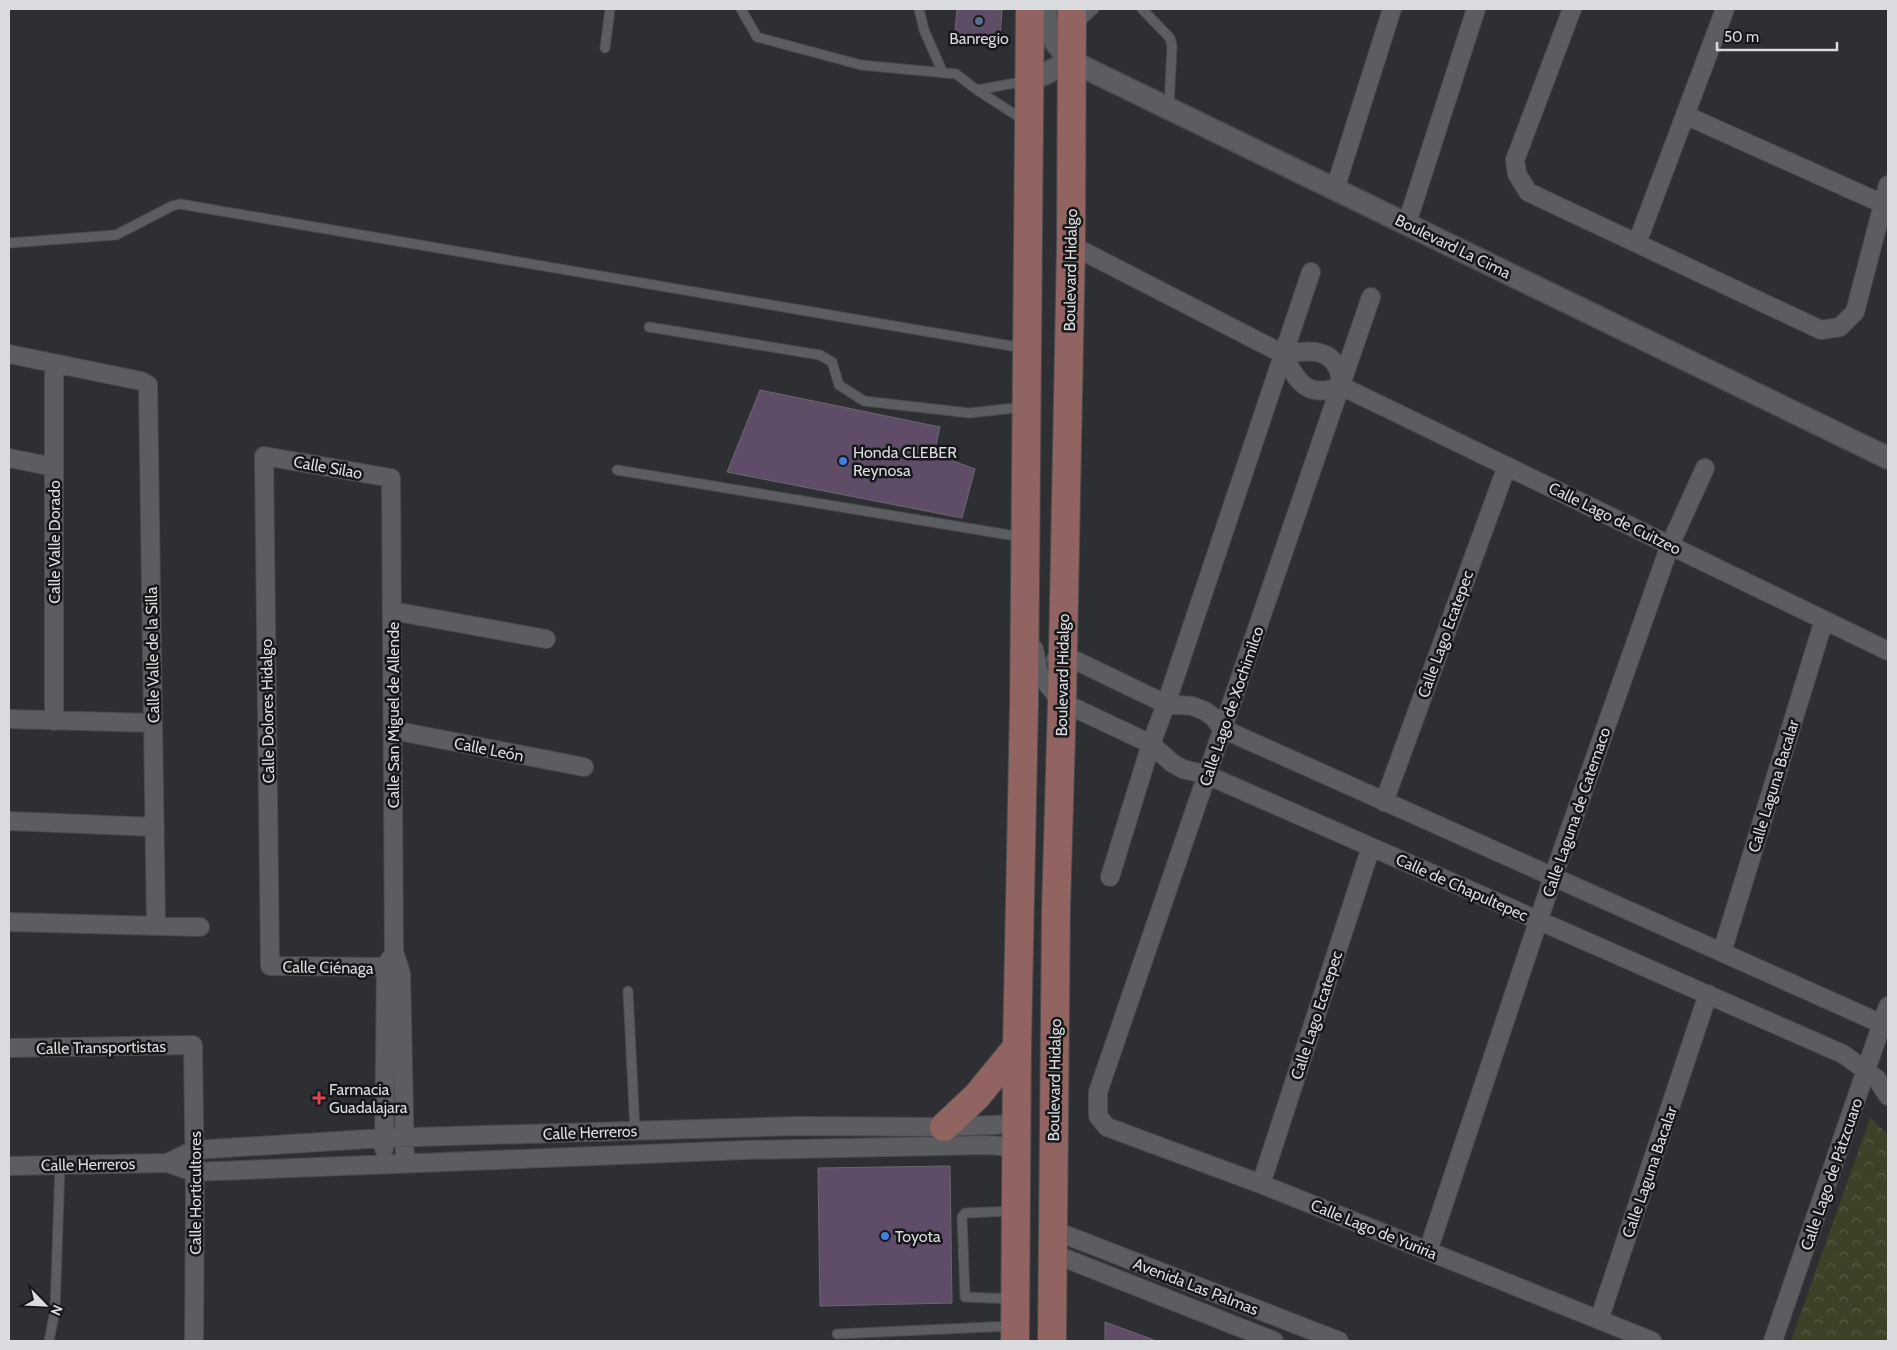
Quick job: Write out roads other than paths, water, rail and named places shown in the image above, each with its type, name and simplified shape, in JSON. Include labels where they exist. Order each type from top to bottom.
[{"type":"main road","points":[[1015,1334],[1017,1047],[1026,538],[1030,9]]},
{"type":"main road","name":"Boulevard Hidalgo","points":[[1052,1341],[1056,908],[1071,245],[1071,19]]},
{"type":"main road","points":[[1025,606],[1044,647],[1063,645]]},
{"type":"main road","points":[[1024,704],[1043,694],[1062,702]]},
{"type":"main road","points":[[944,1127],[977,1096],[1017,1047]]},
{"type":"street","name":"Boulevard La Cima","points":[[1046,9],[1046,23],[1053,41],[1071,61],[1888,458]]},
{"type":"street","points":[[1335,189],[1392,9]]},
{"type":"street","points":[[1407,224],[1476,9]]},
{"type":"street","points":[[1572,9],[1515,160],[1517,174],[1528,192],[1821,330],[1840,327],[1855,312],[1888,186]]},
{"type":"street","points":[[1637,243],[1725,9]]},
{"type":"street","points":[[1030,80],[1071,61]]},
{"type":"street","points":[[1685,115],[1883,204]]},
{"type":"street","points":[[1071,245],[1283,354],[1295,376],[1305,385],[1317,391],[1328,391],[1341,386],[1338,368],[1329,358],[1321,353],[1310,350],[1283,354]]},
{"type":"street","points":[[1110,876],[1151,744],[1311,272]]},
{"type":"street","name":"Calle Lago de Xochimilco","points":[[1098,1116],[1098,1092],[1371,298]]},
{"type":"street","points":[[9,354],[54,363]]},
{"type":"street","name":"Calle Valle de la Silla","points":[[54,363],[141,381],[148,385],[156,926]]},
{"type":"street","name":"Calle Valle Dorado","points":[[54,363],[54,721]]},
{"type":"street","name":"Calle Lago de Cuitzeo","points":[[1341,386],[1888,651]]},
{"type":"street","name":"Calle Silao","points":[[264,456],[391,478]]},
{"type":"street","name":"Calle Dolores Hidalgo","points":[[264,456],[270,966]]},
{"type":"street","points":[[9,458],[54,467]]},
{"type":"street","name":"Calle Lago Ecatepec","points":[[1384,802],[1506,466]]},
{"type":"street","name":"Calle Laguna de Catemaco","points":[[1428,1251],[1553,877],[1670,545],[1705,468]]},
{"type":"street","name":"Calle San Miguel de Allende","points":[[391,478],[394,964]]},
{"type":"street","name":"Calle de Chapultepec","points":[[1025,606],[1038,674],[1062,702],[1151,744],[1172,763],[1183,769],[1207,775],[1843,1054],[1878,1079],[1888,1096]]},
{"type":"street","points":[[392,611],[546,639]]},
{"type":"street","name":"Calle Laguna Bacalar","points":[[1722,952],[1824,620]]},
{"type":"street","points":[[1024,704],[1038,674],[1063,645],[1166,704],[1192,706],[1213,717],[1223,729],[1885,1024]]},
{"type":"street","points":[[9,719],[154,723]]},
{"type":"street","name":"Calle León","points":[[393,730],[584,767]]},
{"type":"street","points":[[9,821],[155,827]]},
{"type":"street","name":"Calle Lago Ecatepec","points":[[1262,1184],[1371,847]]},
{"type":"street","points":[[9,922],[200,927]]},
{"type":"street","points":[[384,1163],[385,1062],[394,964]]},
{"type":"street","points":[[394,964],[403,1062],[405,1162]]},
{"type":"street","name":"Calle Ciénaga","points":[[270,966],[394,964]]},
{"type":"street","name":"Calle Laguna Bacalar","points":[[1599,1320],[1708,994]]},
{"type":"street","name":"Calle Lago de Pátzcuaro","points":[[1773,1341],[1866,1070],[1885,1024],[1888,1006]]},
{"type":"street","name":"Calle Transportistas","points":[[9,1048],[194,1045]]},
{"type":"street","name":"Calle Horticultores","points":[[194,1045],[194,1341]]},
{"type":"street","points":[[385,1062],[403,1062]]},
{"type":"street","name":"Calle Lago de Yuriria","points":[[1098,1116],[1107,1127],[1262,1184],[1652,1341]]},
{"type":"street","name":"Calle Herreros","points":[[167,1163],[194,1150],[404,1137],[796,1126],[944,1127],[1016,1135]]},
{"type":"street","points":[[499,1160],[500,1135]]},
{"type":"street","name":"Calle Herreros","points":[[9,1166],[167,1163],[194,1172],[405,1162],[755,1150],[985,1145],[1016,1135]]},
{"type":"street","name":"Avenida Las Palmas","points":[[1052,1242],[1115,1254],[1339,1341]]},
{"type":"street","name":"Avenida Las Palmas","points":[[1052,1242],[1107,1275],[1274,1341]]},
{"type":"street","points":[[1107,1275],[1115,1254]]},
{"type":"lane","points":[[605,48],[610,9]]},
{"type":"lane","points":[[741,9],[757,37],[861,65],[956,74],[1029,124]]},
{"type":"lane","points":[[919,9],[924,30],[943,73]]},
{"type":"lane","points":[[1071,19],[1094,9]]},
{"type":"lane","points":[[1142,9],[1170,38],[1172,46],[1169,108]]},
{"type":"lane","points":[[977,90],[1030,80]]},
{"type":"lane","points":[[9,242],[116,236],[172,206],[180,204],[1027,349]]},
{"type":"lane","points":[[649,327],[820,355],[832,362],[839,385],[864,401],[969,413],[1027,406]]},
{"type":"lane","points":[[618,470],[1026,538]]},
{"type":"lane","points":[[628,990],[635,1131]]},
{"type":"lane","points":[[49,1341],[55,1311],[60,1165]]},
{"type":"lane","points":[[1016,1211],[965,1213],[962,1217],[965,1297],[1016,1299]]},
{"type":"lane","points":[[837,1334],[1015,1334]]},
{"type":"place","name":"Banregio","points":[[979,21]]},
{"type":"place","name":"Honda CLEBER Reynosa","points":[[843,461]]},
{"type":"place","name":"Farmacia Guadalajara","points":[[319,1098]]},
{"type":"place","name":"Toyota","points":[[885,1236]]}]
